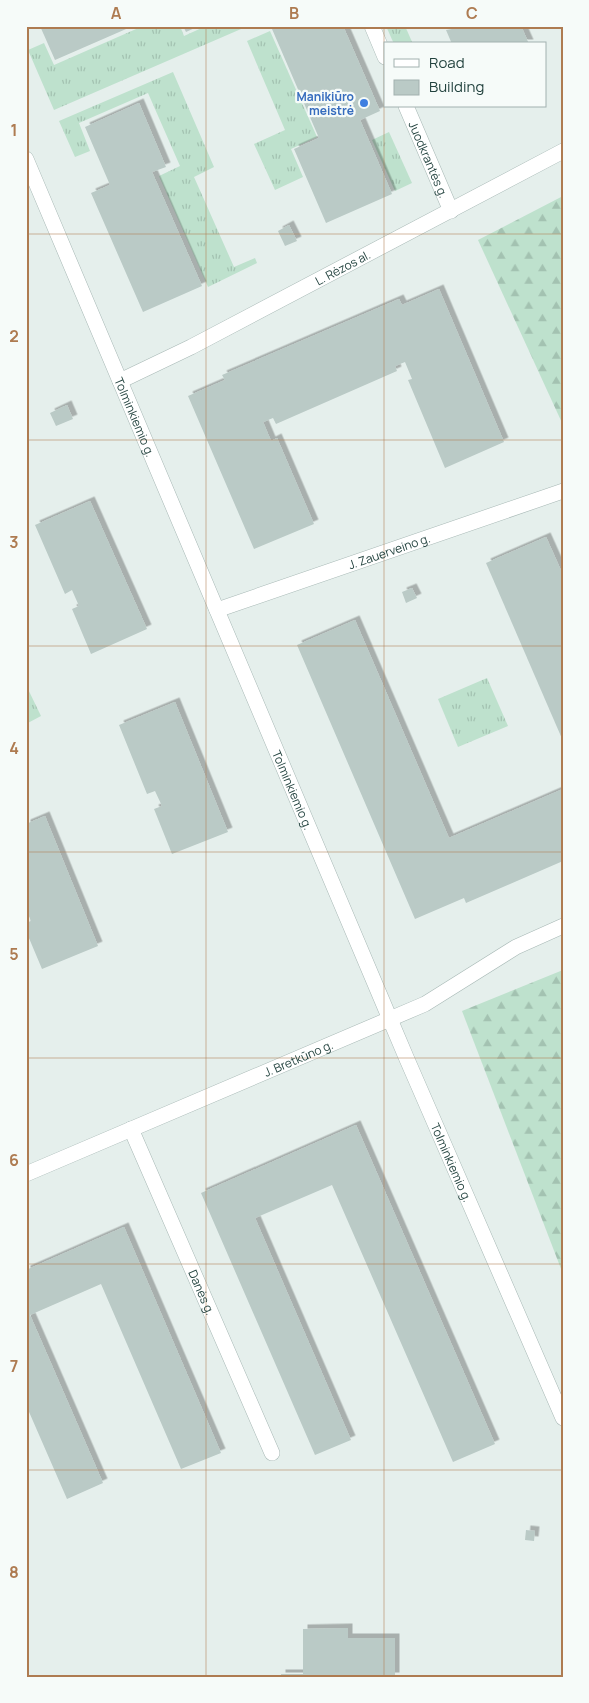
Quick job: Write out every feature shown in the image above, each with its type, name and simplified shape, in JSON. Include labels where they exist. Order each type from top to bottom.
[{"type":"street","points":[[372,26],[384,55]]},
{"type":"street","name":"Juodkrantės g.","points":[[407,108],[451,211]]},
{"type":"street","name":"L. Rėzos al.","points":[[120,381],[191,347],[563,151]]},
{"type":"street","name":"Tolminkiemio g.","points":[[26,159],[390,1019],[563,1418]]},
{"type":"street","name":"J. Zauerveino g.","points":[[217,610],[563,491]]},
{"type":"street","name":"J. Bretkūno g.","points":[[26,1174],[425,1004],[516,948],[563,926]]},
{"type":"street","name":"Danės g.","points":[[131,1130],[272,1453]]},
{"type":"green space","points":[[143,26],[180,26],[184,36],[206,26],[248,26],[54,110],[28,50],[44,43],[54,65]]},
{"type":"green space","points":[[386,26],[405,26],[412,42],[393,42]]},
{"type":"green space","points":[[270,31],[317,137],[291,149],[303,177],[275,190],[254,144],[285,130],[247,41]]},
{"type":"green space","points":[[173,72],[214,167],[194,177],[234,267],[255,258],[257,263],[208,287],[159,176],[180,166],[148,93],[79,123],[90,151],[75,157],[59,121]]},
{"type":"green space","points":[[389,132],[412,183],[395,191],[372,140]]},
{"type":"green space","points":[[563,196],[563,425],[478,240]]},
{"type":"green space","points":[[487,678],[508,726],[458,747],[438,699]]},
{"type":"green space","points":[[26,685],[41,716],[26,724]]},
{"type":"green space","points":[[563,970],[563,1274],[462,1011]]},
{"type":"building","points":[[40,26],[133,26],[55,60]]},
{"type":"building","points":[[183,26],[199,26],[186,32]]},
{"type":"building","points":[[278,26],[343,26],[380,111],[360,120],[392,194],[326,223],[294,149],[319,138],[272,29]]},
{"type":"building","points":[[451,26],[521,26],[528,42],[451,42],[446,30],[452,29]]},
{"type":"building","points":[[139,103],[166,167],[152,172],[202,286],[143,312],[91,193],[110,185],[85,127]]},
{"type":"building","points":[[289,225],[297,241],[285,246],[278,231]]},
{"type":"building","points":[[439,289],[504,442],[445,468],[408,380],[412,379],[405,362],[395,366],[397,371],[276,424],[273,418],[263,422],[271,441],[277,438],[314,524],[254,549],[188,396],[225,380],[222,375],[399,299],[402,305]]},
{"type":"building","points":[[67,405],[73,419],[56,426],[50,413]]},
{"type":"building","points":[[90,501],[147,629],[91,654],[72,609],[79,606],[72,590],[65,594],[35,525]]},
{"type":"building","points":[[546,537],[563,575],[563,741],[486,563]]},
{"type":"building","points":[[412,588],[417,598],[406,603],[402,592]]},
{"type":"building","points":[[355,620],[449,838],[563,789],[563,861],[466,903],[464,898],[415,919],[297,645]]},
{"type":"building","points":[[175,702],[228,832],[172,854],[154,809],[162,806],[155,791],[147,794],[119,725]]},
{"type":"building","points":[[45,816],[98,946],[42,969],[26,931],[26,923],[31,921],[26,909],[26,824]]},
{"type":"building","points":[[356,1125],[495,1444],[453,1462],[332,1185],[255,1218],[351,1440],[315,1455],[201,1193]]},
{"type":"building","points":[[124,1227],[221,1453],[181,1469],[101,1284],[30,1315],[103,1483],[67,1499],[26,1405],[26,1270]]},
{"type":"building","points":[[526,1530],[535,1531],[534,1541],[525,1540]]},
{"type":"building","points":[[348,1628],[348,1638],[395,1638],[395,1677],[281,1677],[281,1674],[303,1674],[303,1629]]},
{"type":"place","name":"Manikiūro meistrė","points":[[364,103]]}]
